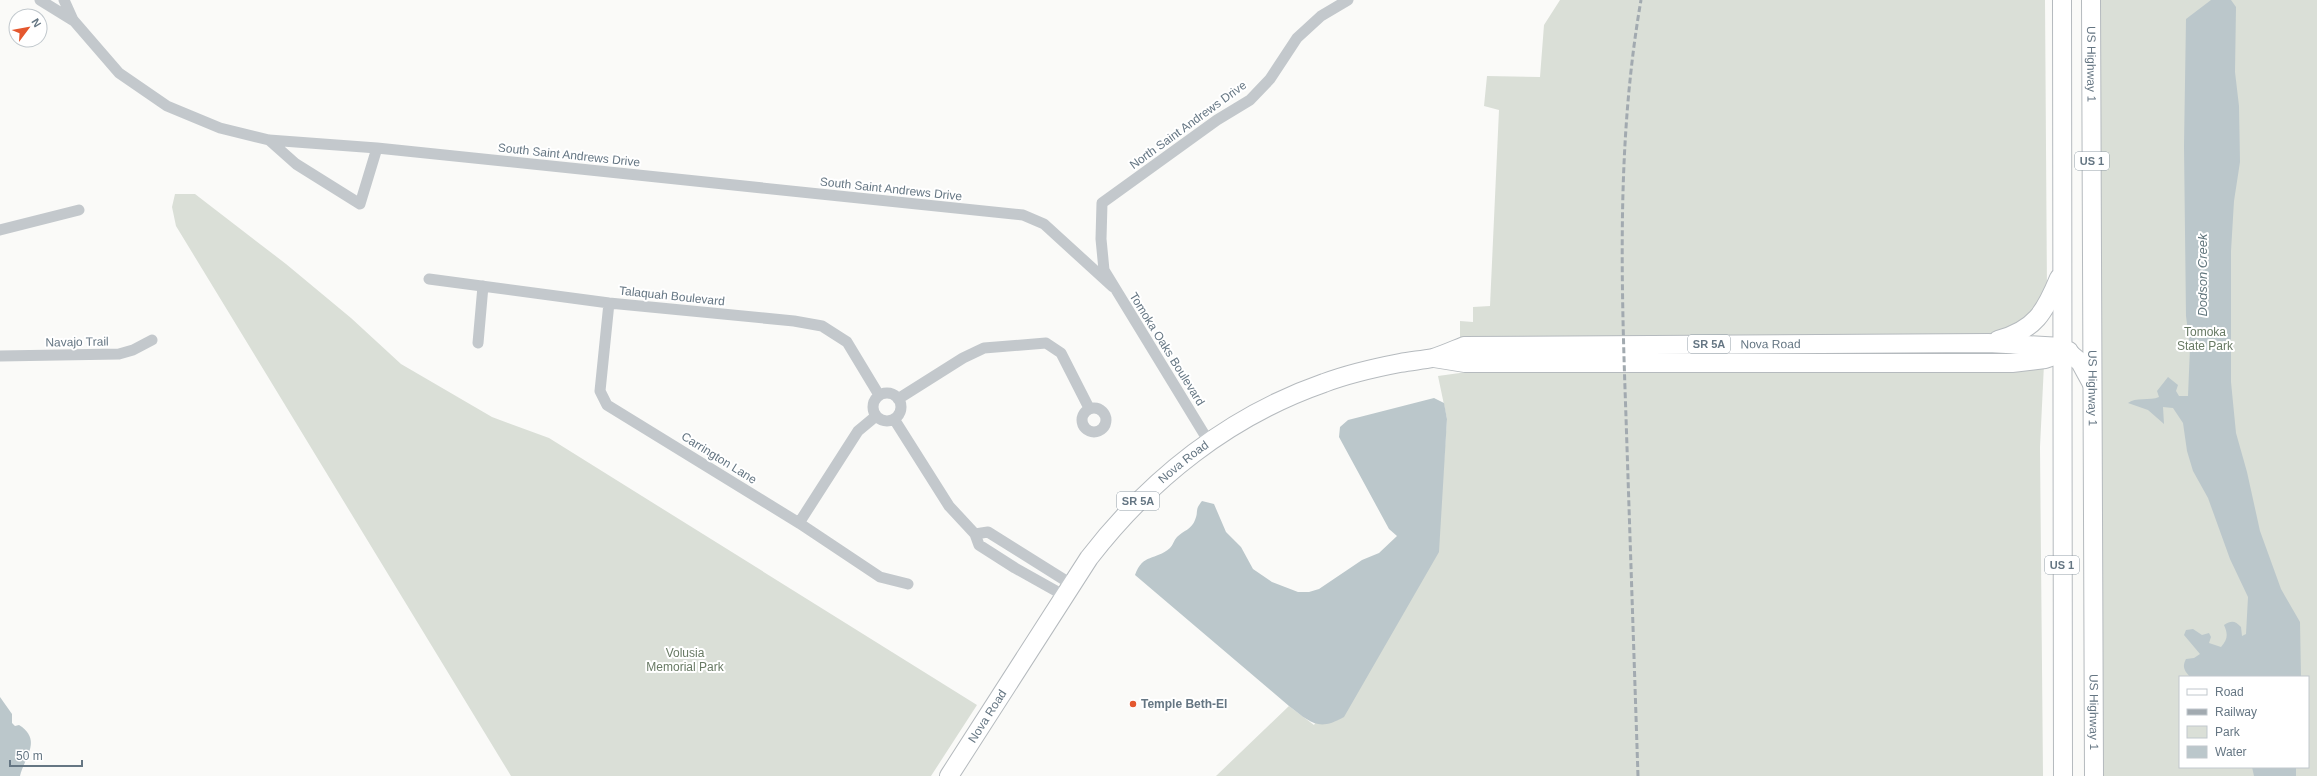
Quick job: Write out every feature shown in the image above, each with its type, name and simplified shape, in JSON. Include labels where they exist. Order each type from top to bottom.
[{"type":"main road","name":"US 1","points":[[2062,0],[2062,270],[2064,351],[2063,776]]},
{"type":"main road","name":"US Highway 1","points":[[2091,0],[2094,776]]},
{"type":"main road","points":[[1988,343],[2024,330],[2036,321],[2048,305],[2062,270]]},
{"type":"main road","points":[[2092,321],[2088,331],[2064,351],[2080,362],[2092,384]]},
{"type":"main road","name":"Nova Road","points":[[949,776],[1068,590],[1110,530],[1165,476],[1209,442],[1259,412],[1324,383],[1362,371],[1434,358],[1464,346],[1503,344],[1988,343],[2064,351]]},
{"type":"main road","name":"Nova Road","points":[[1434,358],[1465,363],[2012,363],[2064,351]]},
{"type":"street","name":"South Saint Andrews Drive","points":[[40,0],[74,21],[118,73],[167,106],[220,128],[269,140],[377,148],[1023,215],[1044,224],[1114,287]]},
{"type":"street","points":[[64,0],[74,21]]},
{"type":"street","name":"North Saint Andrews Drive","points":[[1104,270],[1101,239],[1102,203],[1216,120],[1250,100],[1270,79],[1297,38],[1321,16],[1348,0]]},
{"type":"street","points":[[269,140],[296,164],[360,204],[377,148]]},
{"type":"street","points":[[0,230],[79,210]]},
{"type":"street","name":"Tomoka Oaks Boulevard","points":[[1104,270],[1209,442]]},
{"type":"street","name":"Talaquah Boulevard","points":[[429,279],[609,303],[794,321],[822,326],[847,342],[879,395]]},
{"type":"street","points":[[478,343],[483,286]]},
{"type":"street","name":"Carrington Lane","points":[[609,303],[600,391],[607,405],[799,523],[880,577],[908,584]]},
{"type":"street","name":"Navajo Trail","points":[[0,356],[119,354],[133,350],[152,340]]},
{"type":"street","points":[[898,399],[963,358],[984,348],[1046,343],[1061,354],[1089,408]]},
{"type":"street","points":[[892,394],[898,399],[901,410],[894,419],[887,421],[876,416],[874,402],[879,395],[892,394]]},
{"type":"street","points":[[799,523],[858,431],[876,416]]},
{"type":"street","points":[[894,419],[949,506],[975,534],[979,545],[1015,568],[1068,590]]},
{"type":"street","points":[[975,534],[988,532],[1024,554],[1068,590]]},
{"type":"street","points":[[1015,568],[1024,554]]},
{"type":"green space","points":[[1560,0],[2045,0],[2047,293],[2032,317],[1988,338],[1460,340],[1460,321],[1473,322],[1473,307],[1490,306],[1499,110],[1484,106],[1487,76],[1540,77],[1544,25]]},
{"type":"green space","name":"Tomoka State Park","points":[[2091,0],[2317,0],[2317,776],[2094,776]]},
{"type":"green space","name":"Volusia Memorial Park","points":[[175,194],[195,194],[286,264],[351,318],[401,364],[492,417],[549,438],[977,705],[931,776],[511,776],[176,226],[172,207]]},
{"type":"green space","points":[[2044,364],[2040,447],[2043,776],[1216,776],[1289,706],[1314,725],[1442,487],[1447,419],[1438,376],[1503,367]]},
{"type":"water","name":"Dodson Creek","points":[[2211,0],[2231,0],[2236,7],[2235,72],[2239,106],[2240,162],[2234,201],[2231,251],[2231,382],[2236,433],[2247,472],[2260,531],[2281,589],[2300,622],[2301,676],[2189,676],[2186,672],[2184,664],[2186,659],[2194,658],[2200,654],[2184,635],[2186,630],[2193,629],[2202,635],[2209,633],[2211,637],[2209,643],[2221,647],[2226,639],[2227,634],[2224,625],[2227,623],[2237,623],[2241,627],[2242,636],[2246,634],[2248,597],[2230,559],[2208,498],[2193,471],[2187,451],[2183,423],[2173,408],[2163,407],[2164,424],[2148,410],[2128,403],[2135,400],[2159,397],[2157,391],[2168,377],[2178,385],[2176,391],[2179,396],[2188,396],[2190,347],[2186,316],[2184,146],[2186,19]]},
{"type":"water","points":[[1434,398],[1444,403],[1447,419],[1439,552],[1344,717],[1327,724],[1321,724],[1315,723],[1303,717],[1135,575],[1142,563],[1165,552],[1170,548],[1177,537],[1192,526],[1196,517],[1197,509],[1202,501],[1214,504],[1226,532],[1241,547],[1253,569],[1272,582],[1298,592],[1309,592],[1319,589],[1362,560],[1379,553],[1397,536],[1389,529],[1339,437],[1340,427],[1348,420]]},
{"type":"water","points":[[0,697],[12,714],[12,723],[15,726],[19,725],[30,737],[30,749],[20,776],[0,776]]},
{"type":"water","points":[[2252,768],[2296,768],[2296,776],[2254,776]]},
{"type":"railway","points":[[1638,776],[1624,365],[1622,260],[1624,156],[1633,52],[1641,0]]},
{"type":"place","name":"Temple Beth-El","points":[[1133,704]]}]
